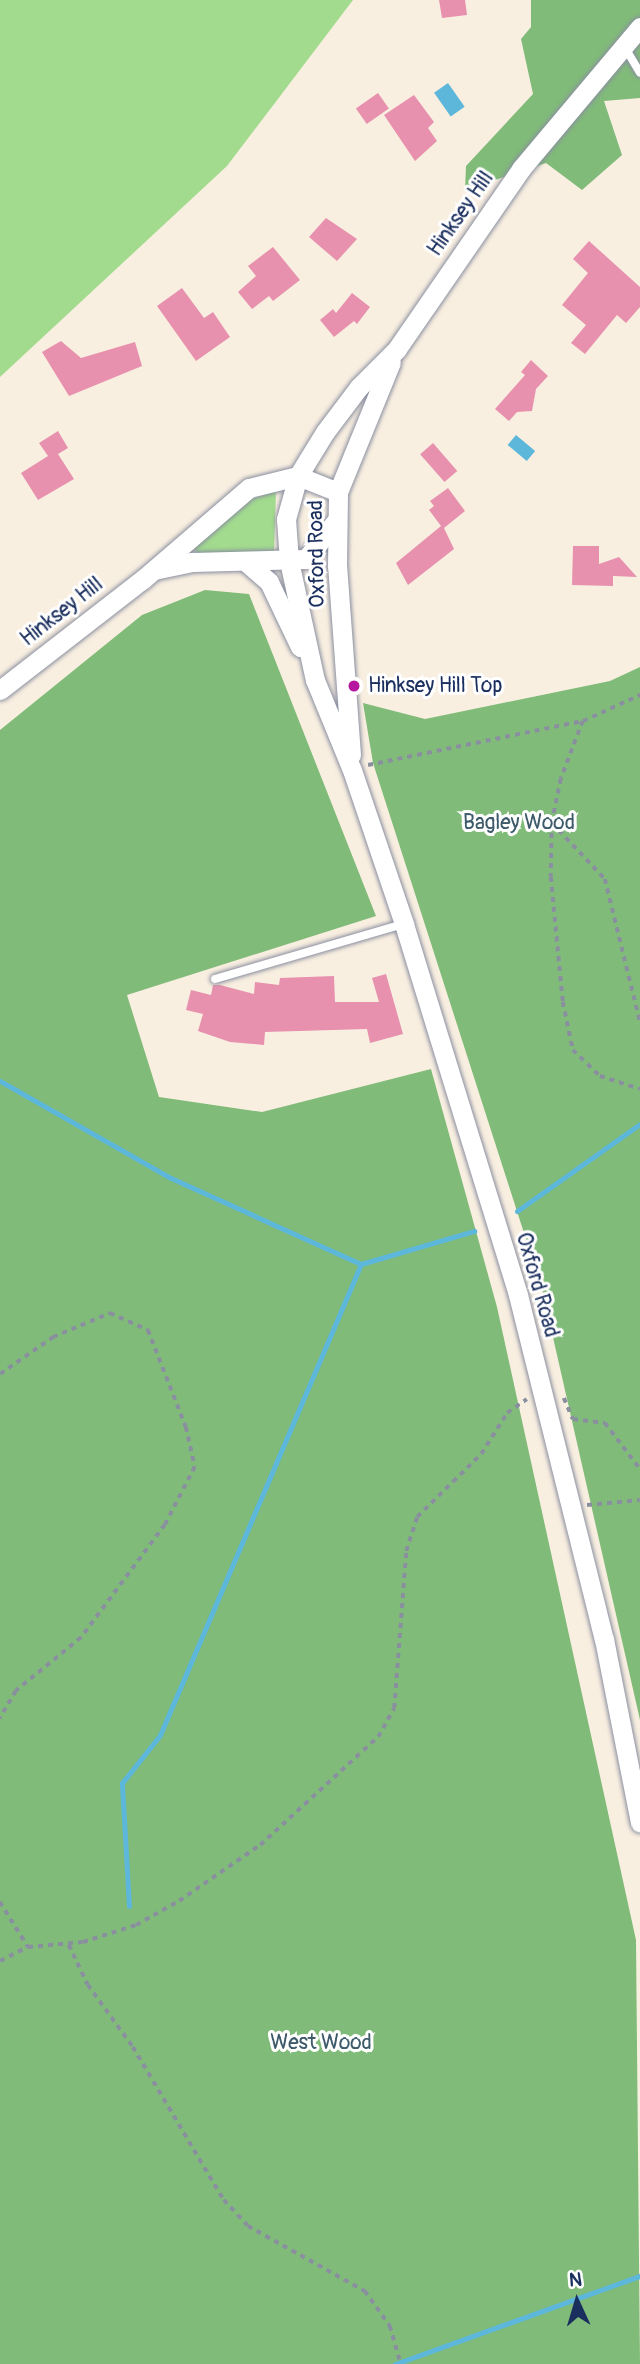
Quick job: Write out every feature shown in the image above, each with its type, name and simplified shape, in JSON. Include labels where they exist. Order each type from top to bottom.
[{"type":"street","name":"Hinksey Hill","points":[[325,432],[359,387],[397,349],[489,212],[640,27]]},
{"type":"street","name":"Oxford Road","points":[[352,769],[336,521],[338,492],[397,349]]},
{"type":"street","name":"Oxford Road","points":[[314,680],[289,561],[286,519],[298,476],[325,432]]},
{"type":"street","name":"Hinksey Hill","points":[[0,690],[153,570],[229,501],[264,483],[298,476]]},
{"type":"street","points":[[298,476],[338,492]]},
{"type":"street","points":[[289,561],[306,559],[336,521]]},
{"type":"street","name":"Oxford Road","points":[[245,561],[269,582],[314,680],[352,769],[404,924],[518,1295],[604,1639],[640,1822]]},
{"type":"street","name":"Hinksey Hill","points":[[153,570],[192,562],[289,561]]},
{"type":"lane","points":[[624,46],[640,73]]},
{"type":"lane","points":[[215,979],[404,924]]},
{"type":"path","points":[[352,769],[393,756],[583,721],[640,695]]},
{"type":"path","points":[[583,721],[561,779],[552,823],[554,930],[573,1050],[600,1076],[640,1089]]},
{"type":"path","points":[[552,823],[605,879],[640,1022]]},
{"type":"path","points":[[0,1374],[53,1337],[110,1313],[148,1330],[186,1427],[195,1467],[165,1525],[81,1638],[16,1691],[0,1719]]},
{"type":"path","points":[[0,1961],[27,1947],[68,1945],[136,1925],[179,1901],[260,1845],[378,1737],[394,1709],[406,1551],[417,1517],[481,1454],[519,1401],[561,1391],[573,1419],[605,1423],[640,1469]]},
{"type":"path","points":[[591,1504],[640,1500]]},
{"type":"path","points":[[0,1902],[27,1947]]},
{"type":"path","points":[[68,1945],[88,1985],[133,2047],[224,2200],[248,2226],[365,2291],[390,2326],[401,2364]]},
{"type":"green space","points":[[0,0],[353,0],[227,166],[0,377]]},
{"type":"green space","points":[[531,0],[640,0],[640,98],[604,101],[622,155],[582,190],[546,163],[465,190],[466,166],[533,94],[521,39],[531,27]]},
{"type":"green space","points":[[276,491],[274,552],[198,554],[193,547],[246,501]]},
{"type":"green space","name":"West Wood","points":[[205,590],[249,594],[376,916],[127,995],[159,1097],[262,1112],[431,1069],[497,1307],[636,1940],[640,2364],[0,2364],[0,730],[142,615]]},
{"type":"green space","name":"Bagley Wood","points":[[640,667],[640,1720],[542,1289],[373,763],[363,703],[425,719],[610,681]]},
{"type":"water","points":[[448,83],[465,107],[451,117],[434,93]]},
{"type":"water","points":[[516,435],[535,451],[527,461],[508,445]]},
{"type":"building","points":[[439,0],[465,0],[467,15],[442,18]]},
{"type":"building","points":[[378,93],[389,109],[367,124],[356,108]]},
{"type":"building","points":[[414,95],[434,122],[428,128],[437,141],[415,161],[384,115]]},
{"type":"building","points":[[326,218],[357,239],[337,261],[309,237]]},
{"type":"building","points":[[589,241],[640,287],[640,307],[626,323],[617,315],[585,354],[571,343],[586,325],[562,305],[588,273],[573,259]]},
{"type":"building","points":[[273,247],[300,280],[273,301],[269,296],[252,309],[238,292],[256,276],[248,266]]},
{"type":"building","points":[[182,288],[204,318],[213,312],[230,337],[196,361],[157,306]]},
{"type":"building","points":[[352,293],[370,307],[357,324],[354,321],[334,337],[320,320],[333,309],[336,313]]},
{"type":"building","points":[[61,341],[81,358],[135,342],[142,366],[69,396],[42,352]]},
{"type":"building","points":[[531,360],[548,376],[536,389],[532,411],[517,412],[509,421],[495,409],[525,375],[521,372]]},
{"type":"building","points":[[58,431],[68,448],[58,454],[74,479],[38,500],[21,473],[48,456],[39,443]]},
{"type":"building","points":[[433,443],[457,471],[444,482],[420,454]]},
{"type":"building","points":[[448,488],[465,511],[444,528],[454,549],[408,585],[396,563],[441,526],[429,510],[434,506],[430,501]]},
{"type":"building","points":[[573,546],[599,546],[599,564],[619,557],[637,577],[613,576],[613,586],[572,585]]},
{"type":"building","points":[[386,974],[403,1034],[370,1043],[367,1029],[265,1032],[264,1045],[230,1042],[198,1031],[203,1014],[186,1010],[191,990],[211,995],[213,985],[220,985],[254,994],[255,982],[279,985],[280,978],[334,976],[335,1002],[379,1002],[372,978]]},
{"type":"waterway","points":[[0,1081],[171,1178],[361,1264]]},
{"type":"waterway","points":[[517,1211],[640,1124]]},
{"type":"waterway","points":[[129,1906],[122,1783],[160,1735],[361,1264],[474,1231]]},
{"type":"waterway","points":[[395,2364],[640,2276]]},
{"type":"place","name":"Hinksey Hill Top","points":[[354,686]]}]
